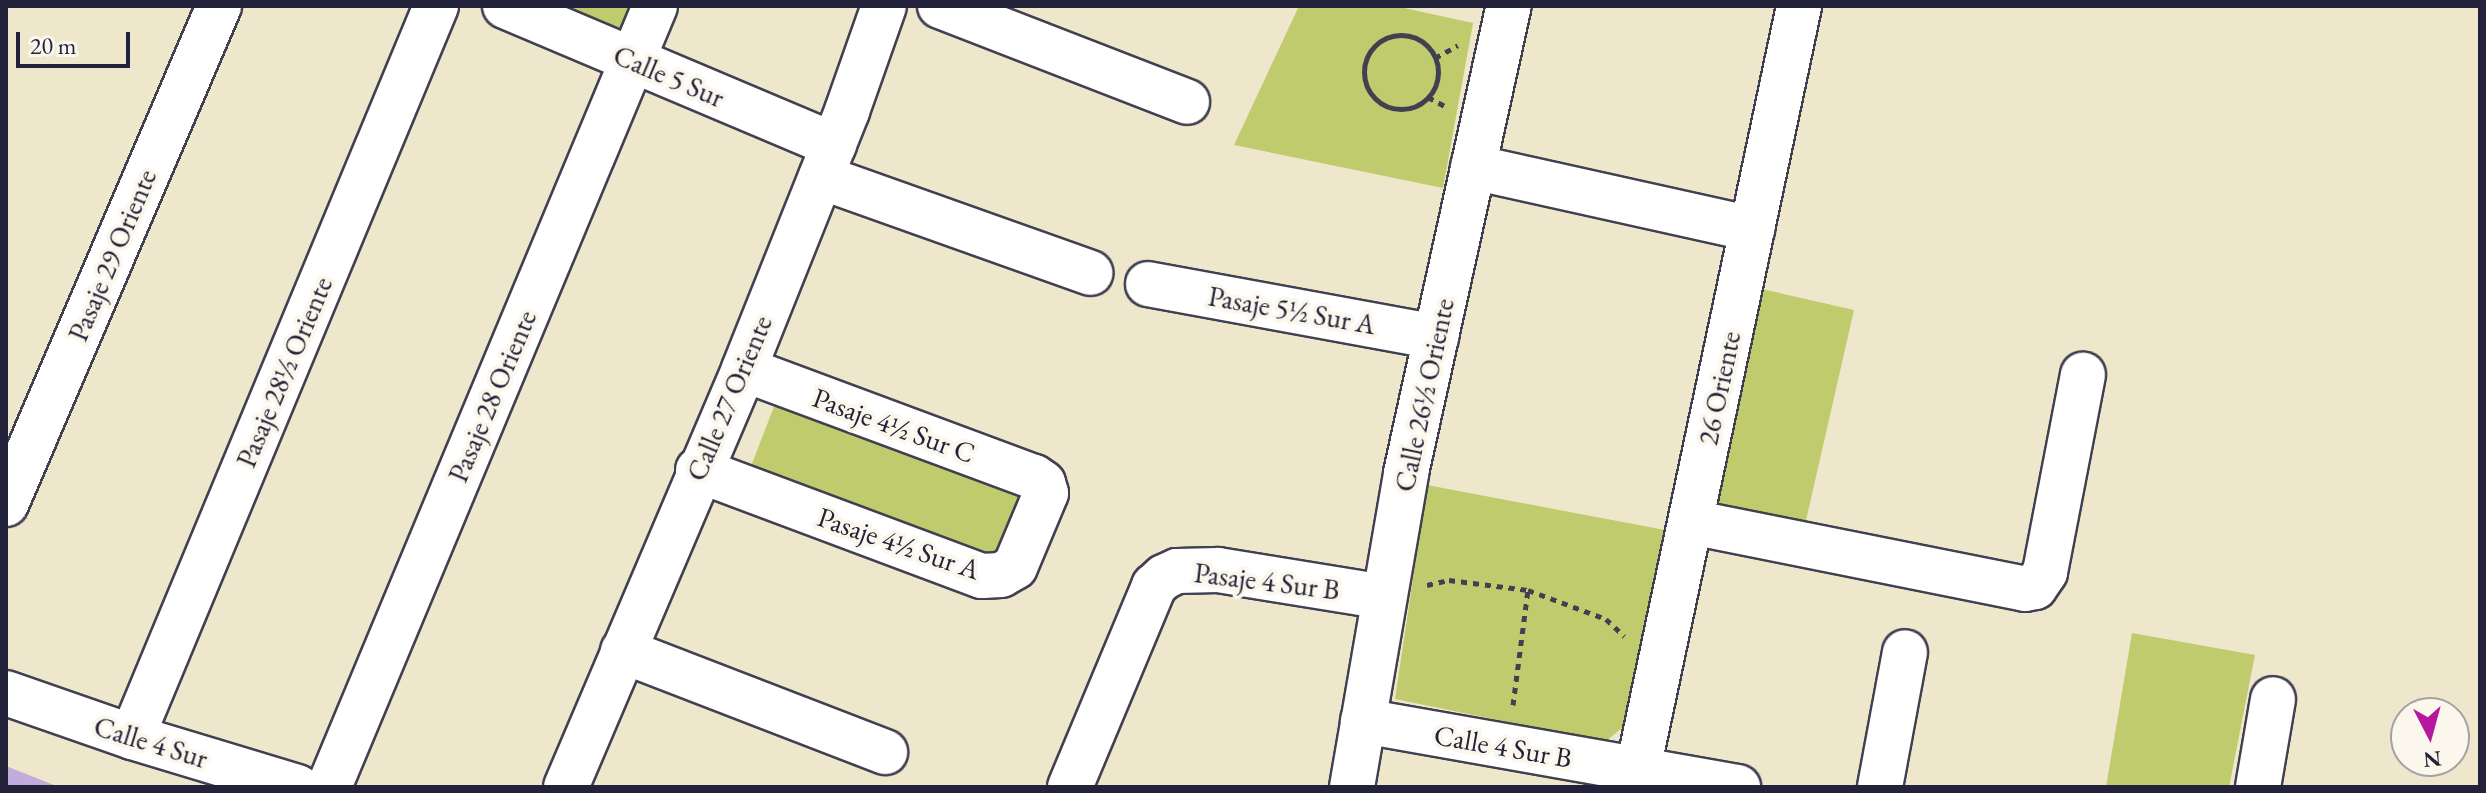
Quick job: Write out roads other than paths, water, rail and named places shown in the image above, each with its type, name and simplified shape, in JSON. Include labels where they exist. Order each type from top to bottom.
[{"type":"street","name":"Pasaje 29 Oriente","points":[[6,504],[219,6]]},
{"type":"street","name":"Pasaje 28½ Oriente","points":[[132,737],[436,6]]},
{"type":"street","name":"Calle 5 Sur","points":[[505,6],[632,60],[828,161],[1090,273]]},
{"type":"street","name":"Pasaje 28 Oriente","points":[[329,787],[655,6]]},
{"type":"street","name":"Calle 27 Oriente","points":[[566,787],[698,470],[744,369],[828,161],[884,6]]},
{"type":"street","points":[[940,6],[1187,102]]},
{"type":"street","name":"Calle 26½ Oriente","points":[[1352,787],[1384,597],[1436,337],[1509,6]]},
{"type":"street","name":"26 Oriente","points":[[1638,769],[1799,6]]},
{"type":"street","points":[[1473,167],[1752,229]]},
{"type":"street","name":"Pasaje 5½ Sur A","points":[[1148,284],[1436,337]]},
{"type":"street","name":"Pasaje 4½ Sur C","points":[[744,369],[1034,477],[1043,483]]},
{"type":"street","points":[[1691,522],[2025,589],[2035,587],[2045,572],[2083,375]]},
{"type":"street","name":"Pasaje 4½ Sur A","points":[[698,470],[982,576],[1001,575],[1015,567],[1046,493],[1043,483]]},
{"type":"street","name":"Pasaje 4 Sur B","points":[[1070,787],[1154,586],[1177,571],[1218,570],[1384,597]]},
{"type":"street","points":[[623,651],[885,752]]},
{"type":"street","points":[[1880,787],[1905,652]]},
{"type":"street","name":"Calle 4 Sur","points":[[6,693],[132,737],[207,774],[298,787]]},
{"type":"street","points":[[2258,787],[2273,699]]},
{"type":"street","name":"Calle 4 Sur B","points":[[1363,721],[1738,787]]}]
